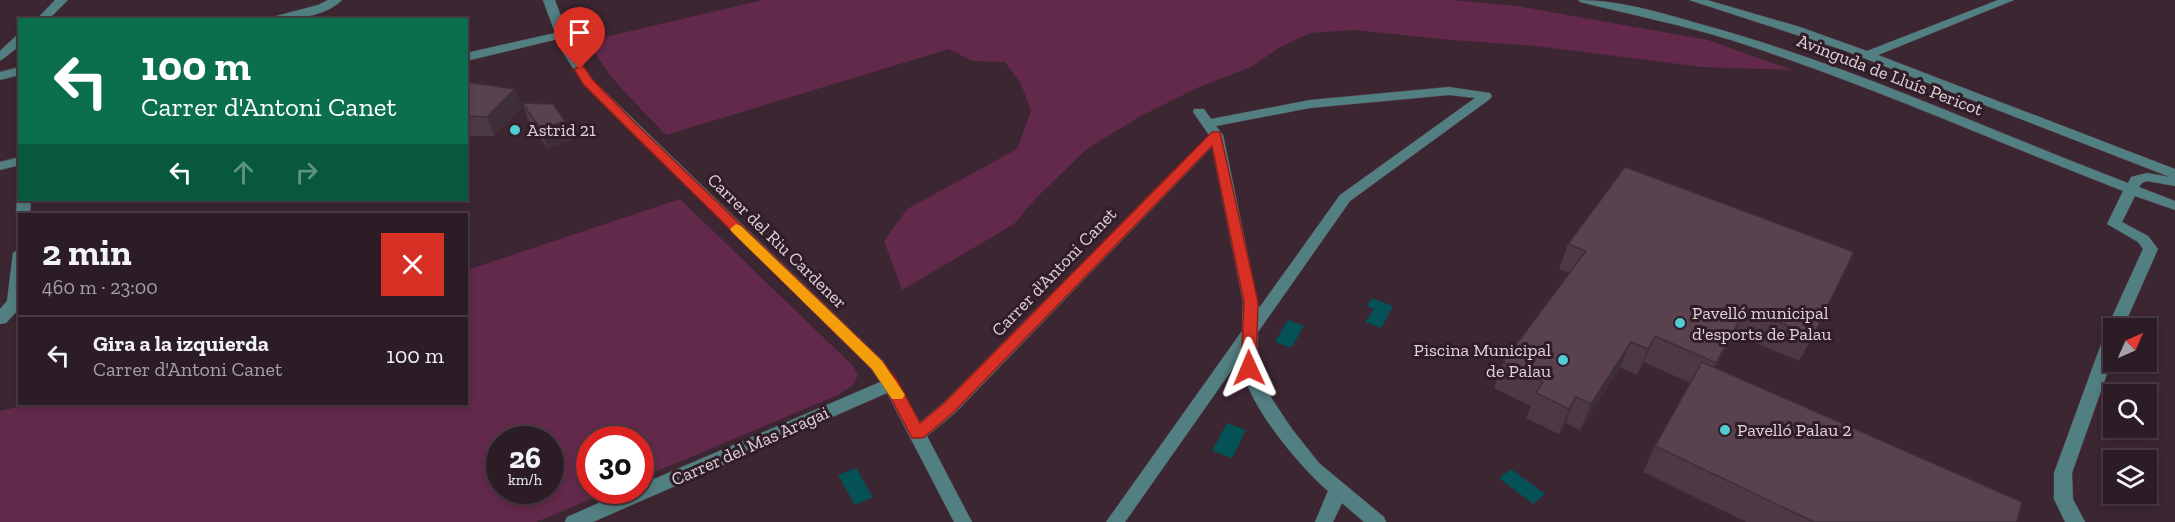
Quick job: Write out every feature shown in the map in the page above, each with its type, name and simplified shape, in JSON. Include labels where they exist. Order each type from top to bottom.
[{"type":"street","points":[[43,18],[62,0]]},
{"type":"street","points":[[275,18],[322,8],[336,0]]},
{"type":"street","name":"Carrer del Riu Cardener","points":[[549,0],[572,58],[587,81],[877,365],[891,384],[963,522]]},
{"type":"street","name":"Avinguda de Lluís Pericot","points":[[1584,0],[1678,20],[1816,63],[2175,206]]},
{"type":"street","name":"Avinguda de Lluís Pericot","points":[[1695,0],[1796,29],[1869,54],[2175,174]]},
{"type":"street","points":[[1869,54],[2008,0]]},
{"type":"street","points":[[468,57],[562,34]]},
{"type":"street","points":[[2,54],[18,41]]},
{"type":"street","points":[[0,75],[18,71]]},
{"type":"street","points":[[1115,522],[1248,335],[1346,198],[1486,96],[1449,91],[1321,103],[1208,123],[1251,302],[1248,335],[1249,368],[1265,402],[1286,435],[1313,468],[1377,522]]},
{"type":"street","name":"Carrer d'Antoni Canet","points":[[917,434],[950,407],[1208,123]]},
{"type":"street","points":[[0,166],[18,162]]},
{"type":"street","points":[[2119,318],[2151,249],[2143,239],[2114,224],[2136,180],[2147,177],[2175,182]]},
{"type":"street","points":[[0,319],[15,303],[18,273]]},
{"type":"street","points":[[2076,522],[2063,501],[2061,487],[2063,473],[2103,359]]},
{"type":"street","name":"Carrer del Mas Aragai","points":[[574,522],[891,384]]},
{"type":"street","points":[[1324,522],[1338,490]]},
{"type":"shaded area","points":[[763,0],[1452,0],[1517,6],[1708,40],[1793,70],[1702,67],[1536,46],[1354,30],[1310,33],[1280,47],[1251,67],[1199,87],[1141,116],[1088,148],[1036,198],[1014,224],[902,290],[884,241],[907,209],[1017,149],[1031,111],[1021,84],[1005,62],[972,61],[949,49],[666,135],[613,79],[588,41]]},
{"type":"shaded area","points":[[680,199],[852,365],[858,375],[853,385],[838,395],[654,473],[654,426],[576,426],[576,504],[580,504],[536,522],[0,522],[0,411],[26,405],[468,405],[468,270]]},
{"type":"water","points":[[1372,298],[1393,306],[1381,328],[1365,322],[1374,309],[1367,306]]},
{"type":"water","points":[[1288,320],[1304,326],[1291,348],[1275,342]]},
{"type":"water","points":[[1227,423],[1246,430],[1232,458],[1212,451]]},
{"type":"water","points":[[856,468],[873,497],[855,505],[838,475]]},
{"type":"water","points":[[1511,469],[1545,494],[1533,504],[1499,478]]},
{"type":"building","points":[[468,82],[515,89],[487,117],[468,116]]},
{"type":"building","points":[[522,103],[553,104],[565,121],[541,129]]},
{"type":"building","name":"Pavelló municipal d'esports de Palau","points":[[1625,167],[1854,252],[1813,336],[1746,309],[1716,363],[1655,336],[1648,349],[1631,342],[1591,404],[1576,397],[1569,409],[1536,393],[1543,382],[1503,362],[1586,251],[1568,244]]},
{"type":"building","name":"Pavelló Palau 2","points":[[1702,362],[2022,502],[2017,522],[1814,522],[1655,446]]},
{"type":"slow traffic","points":[[736,229],[877,365],[897,395]]},
{"type":"place","name":"Astrid 21","points":[[515,130]]},
{"type":"place","name":"Pavelló municipal d'esports de Palau","points":[[1680,323]]},
{"type":"place","name":"Piscina Municipal de Palau","points":[[1563,360]]},
{"type":"place","name":"Pavelló Palau 2","points":[[1725,430]]},
{"type":"route","points":[[580,69],[587,81],[629,124],[877,365],[891,384],[917,434],[950,407],[1216,135],[1251,302],[1248,335],[1249,368]]}]
